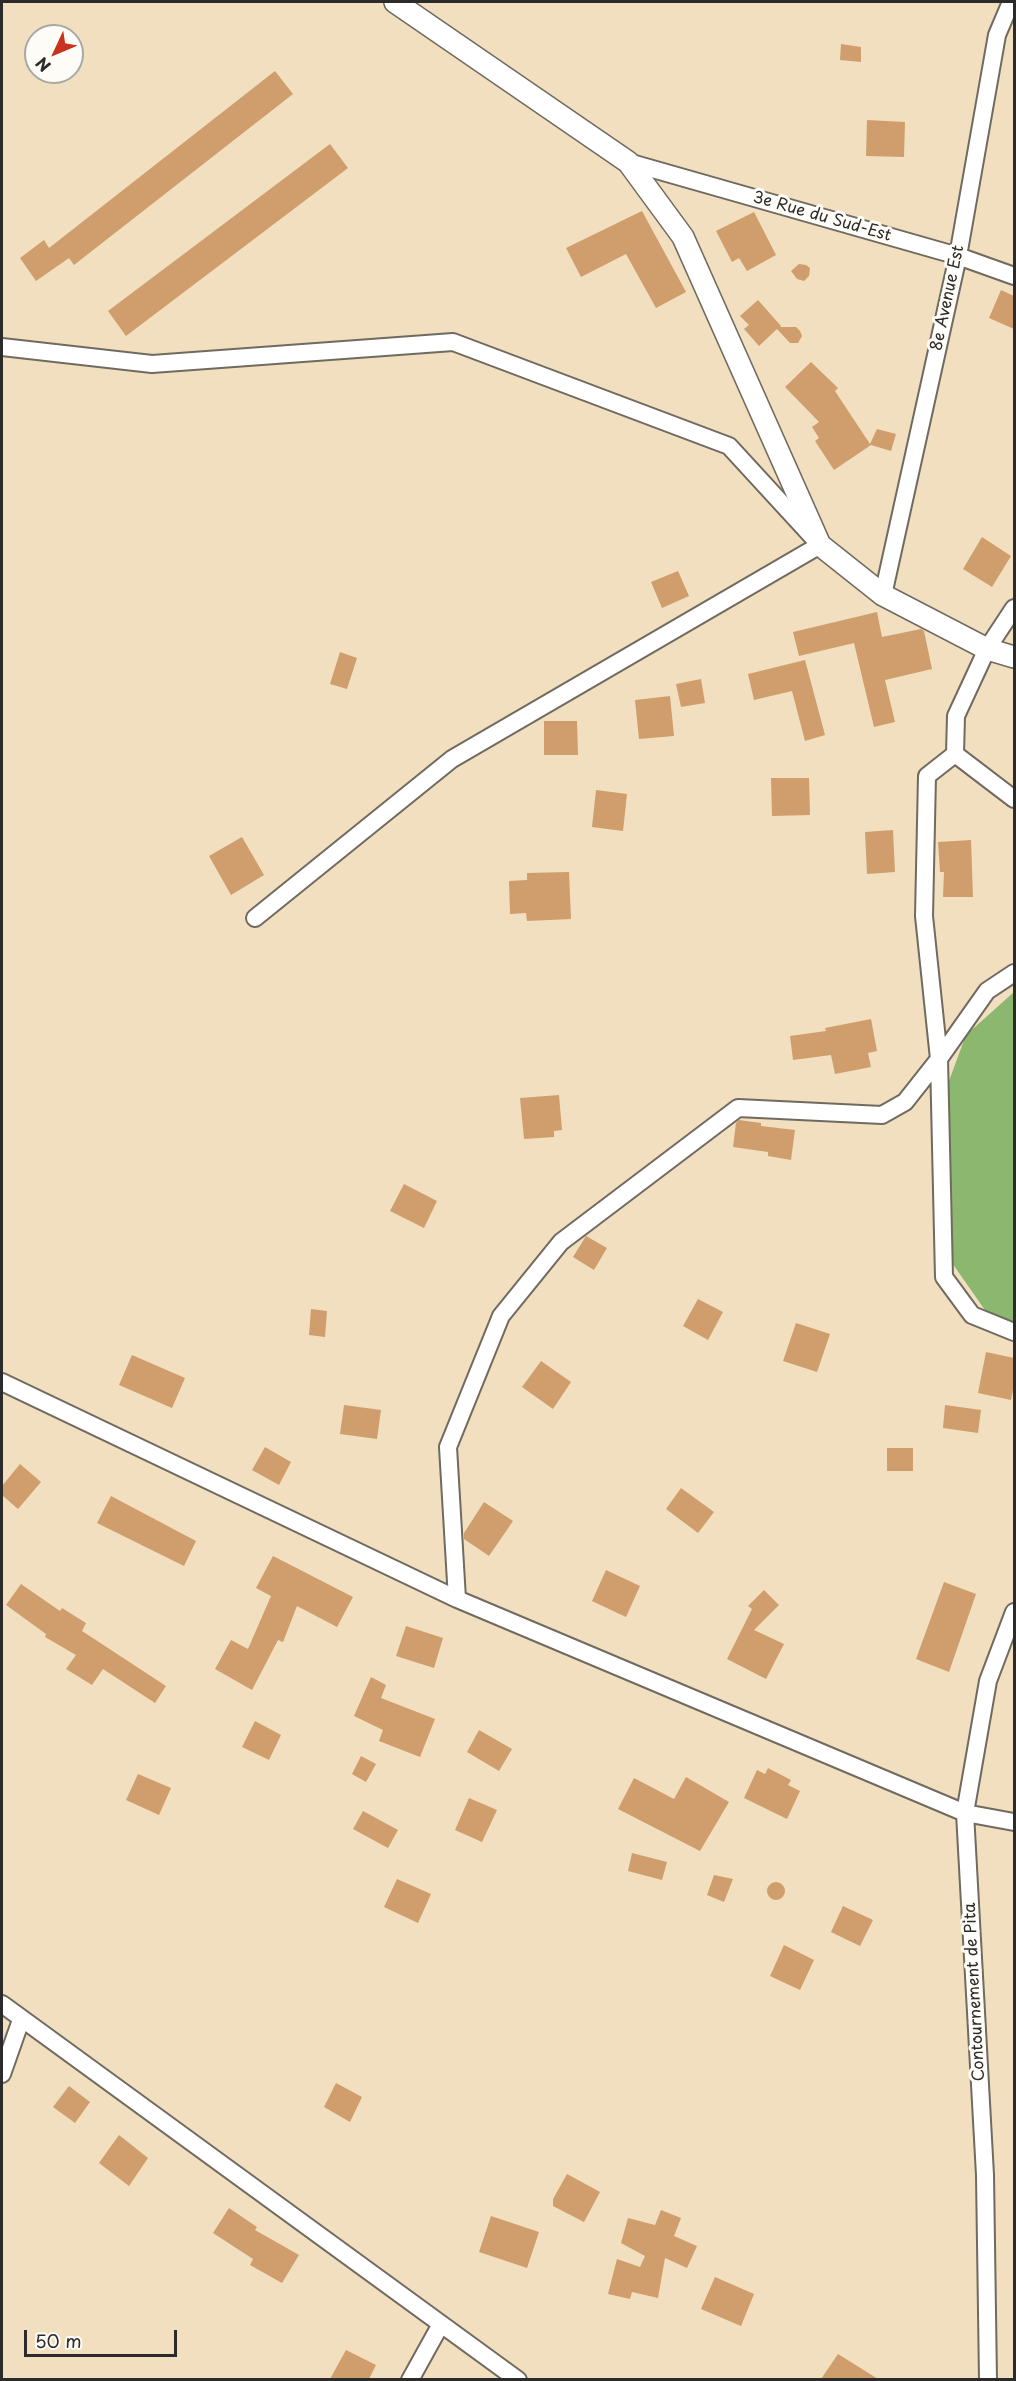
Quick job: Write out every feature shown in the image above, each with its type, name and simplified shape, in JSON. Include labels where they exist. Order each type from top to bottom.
[{"type":"street","points":[[395,2],[628,162],[683,237],[820,544]]},
{"type":"street","name":"8e Avenue Est","points":[[883,595],[958,256],[997,35],[1011,2]]},
{"type":"street","name":"3e Rue du Sud-Est","points":[[628,162],[958,256],[1014,276]]},
{"type":"street","points":[[2,347],[152,364],[453,342],[729,446],[820,544],[883,595],[987,649],[1014,657]]},
{"type":"street","points":[[255,918],[452,759],[820,544]]},
{"type":"street","points":[[955,754],[956,716],[987,649],[1014,608]]},
{"type":"street","points":[[955,754],[1014,799]]},
{"type":"street","points":[[955,754],[927,776],[924,916],[939,1059],[944,1277],[972,1315],[1014,1332]]},
{"type":"street","points":[[457,1599],[448,1447],[501,1316],[561,1242],[738,1108],[882,1115],[905,1102],[987,991],[1014,973]]},
{"type":"street","points":[[2,1382],[457,1599],[965,1813],[1014,1822]]},
{"type":"street","name":"Contournement de Pita","points":[[988,2379],[985,2175],[965,1813],[988,1680],[1014,1612]]},
{"type":"street","points":[[2,2004],[518,2379]]},
{"type":"street","points":[[2,2074],[21,2020]]},
{"type":"street","points":[[410,2379],[441,2324]]},
{"type":"green space","points":[[1014,992],[1014,1323],[987,1313],[950,1260],[946,1089],[966,1035]]},
{"type":"building","points":[[841,44],[861,47],[861,62],[840,60]]},
{"type":"building","points":[[275,71],[293,94],[74,265],[69,258],[36,281],[20,258],[44,240],[49,248]]},
{"type":"building","points":[[867,120],[905,122],[904,157],[866,156]]},
{"type":"building","points":[[330,144],[348,168],[126,336],[108,311]]},
{"type":"building","points":[[642,211],[686,292],[656,308],[626,254],[581,277],[566,248]]},
{"type":"building","points":[[754,212],[776,255],[747,271],[739,258],[732,262],[716,231]]},
{"type":"building","points":[[799,264],[810,268],[809,276],[804,281],[797,279],[791,271]]},
{"type":"building","points":[[1001,290],[1014,296],[1014,329],[989,318]]},
{"type":"building","points":[[758,300],[780,327],[796,327],[800,331],[802,336],[798,343],[790,343],[777,329],[759,346],[744,329],[749,325],[740,316]]},
{"type":"building","points":[[811,362],[838,388],[835,391],[870,444],[877,429],[896,434],[891,451],[871,445],[834,470],[815,441],[819,438],[812,427],[819,422],[785,387]]},
{"type":"building","points":[[982,537],[1011,556],[992,587],[963,569]]},
{"type":"building","points":[[678,571],[689,596],[662,608],[651,582]]},
{"type":"building","points":[[877,612],[882,637],[921,629],[924,631],[932,669],[885,680],[895,722],[874,727],[854,643],[799,656],[793,632]]},
{"type":"building","points":[[340,652],[357,658],[347,689],[330,684]]},
{"type":"building","points":[[805,660],[825,735],[805,741],[792,691],[754,700],[748,674]]},
{"type":"building","points":[[701,679],[705,703],[681,707],[676,684]]},
{"type":"building","points":[[670,696],[674,736],[639,739],[635,700]]},
{"type":"building","points":[[544,721],[577,721],[578,755],[544,755]]},
{"type":"building","points":[[771,778],[809,778],[810,815],[772,816]]},
{"type":"building","points":[[596,790],[627,794],[623,831],[592,827]]},
{"type":"building","points":[[893,830],[895,872],[867,874],[865,832]]},
{"type":"building","points":[[242,837],[264,875],[231,895],[209,856]]},
{"type":"building","points":[[971,840],[973,897],[943,897],[944,872],[940,872],[938,842]]},
{"type":"building","points":[[569,872],[571,919],[527,921],[526,913],[510,914],[509,881],[527,880],[527,873]]},
{"type":"building","points":[[871,1019],[877,1051],[868,1053],[871,1067],[835,1074],[831,1055],[793,1060],[790,1036],[826,1031],[825,1028]]},
{"type":"building","points":[[559,1095],[562,1130],[554,1131],[554,1137],[524,1139],[520,1098]]},
{"type":"building","points":[[739,1120],[761,1123],[761,1126],[795,1130],[791,1160],[768,1156],[768,1152],[733,1147],[736,1123]]},
{"type":"building","points":[[404,1184],[437,1201],[424,1228],[390,1211]]},
{"type":"building","points":[[586,1236],[607,1248],[594,1270],[573,1257]]},
{"type":"building","points":[[698,1299],[723,1312],[708,1340],[683,1326]]},
{"type":"building","points":[[311,1309],[327,1311],[325,1337],[309,1335]]},
{"type":"building","points":[[796,1323],[830,1334],[817,1372],[783,1361]]},
{"type":"building","points":[[986,1352],[1014,1358],[1014,1385],[1011,1400],[978,1393]]},
{"type":"building","points":[[132,1355],[185,1378],[172,1408],[119,1385]]},
{"type":"building","points":[[541,1361],[571,1382],[553,1409],[522,1387]]},
{"type":"building","points":[[344,1405],[381,1410],[377,1439],[340,1434]]},
{"type":"building","points":[[945,1405],[981,1410],[978,1433],[943,1428]]},
{"type":"building","points":[[265,1447],[291,1462],[279,1485],[252,1470]]},
{"type":"building","points":[[887,1448],[913,1448],[913,1471],[887,1471]]},
{"type":"building","points":[[20,1464],[41,1482],[18,1509],[2,1495],[2,1486]]},
{"type":"building","points":[[681,1488],[714,1512],[698,1533],[666,1509]]},
{"type":"building","points":[[111,1496],[196,1541],[184,1566],[97,1523]]},
{"type":"building","points":[[484,1502],[513,1521],[489,1556],[464,1539],[464,1533]]},
{"type":"building","points":[[273,1556],[353,1597],[337,1627],[297,1606],[283,1642],[278,1640],[252,1690],[215,1669],[231,1640],[248,1649],[271,1596],[256,1588]]},
{"type":"building","points":[[606,1570],[640,1586],[626,1617],[592,1601]]},
{"type":"building","points":[[944,1582],[976,1594],[949,1672],[916,1659]]},
{"type":"building","points":[[21,1584],[60,1611],[62,1608],[86,1623],[82,1631],[166,1686],[155,1703],[103,1669],[92,1685],[66,1669],[76,1655],[45,1637],[46,1634],[6,1605]]},
{"type":"building","points":[[764,1590],[779,1605],[754,1630],[784,1644],[766,1679],[727,1659],[752,1609],[748,1606]]},
{"type":"building","points":[[406,1626],[443,1638],[434,1668],[396,1656]]},
{"type":"building","points":[[371,1677],[386,1685],[381,1698],[435,1719],[420,1757],[379,1741],[383,1730],[354,1716]]},
{"type":"building","points":[[255,1721],[281,1735],[269,1760],[242,1747]]},
{"type":"building","points":[[479,1730],[512,1749],[499,1771],[467,1752]]},
{"type":"building","points":[[361,1756],[376,1764],[366,1782],[352,1774]]},
{"type":"building","points":[[768,1768],[791,1780],[788,1785],[800,1791],[787,1819],[744,1798],[757,1770],[765,1774]]},
{"type":"building","points":[[138,1774],[171,1788],[159,1815],[126,1800]]},
{"type":"building","points":[[686,1777],[729,1802],[700,1851],[618,1809],[634,1778],[674,1799]]},
{"type":"building","points":[[469,1798],[497,1810],[482,1842],[455,1830]]},
{"type":"building","points":[[363,1811],[398,1830],[388,1848],[353,1829]]},
{"type":"building","points":[[632,1853],[667,1862],[662,1880],[628,1871]]},
{"type":"building","points":[[714,1875],[733,1879],[724,1902],[707,1895]]},
{"type":"building","points":[[397,1879],[431,1894],[418,1923],[384,1907]]},
{"type":"building","points":[[776,1882],[782,1885],[785,1891],[782,1897],[776,1900],[770,1897],[767,1891],[770,1885]]},
{"type":"building","points":[[843,1906],[873,1920],[860,1946],[831,1932]]},
{"type":"building","points":[[784,1945],[814,1960],[800,1990],[770,1976]]},
{"type":"building","points":[[336,2083],[362,2097],[350,2122],[324,2107]]},
{"type":"building","points":[[69,2086],[90,2102],[75,2123],[53,2107]]},
{"type":"building","points":[[119,2135],[148,2158],[129,2186],[99,2163]]},
{"type":"building","points":[[567,2174],[600,2192],[584,2222],[553,2206],[553,2199]]},
{"type":"building","points":[[229,2208],[257,2227],[255,2230],[299,2255],[282,2283],[250,2265],[253,2259],[213,2233]]},
{"type":"building","points":[[661,2210],[681,2218],[674,2236],[697,2246],[687,2268],[665,2258],[658,2298],[632,2292],[630,2299],[608,2294],[617,2259],[640,2267],[645,2256],[621,2243],[628,2218],[655,2225]]},
{"type":"building","points":[[491,2216],[539,2232],[527,2268],[479,2252]]},
{"type":"building","points":[[715,2277],[754,2294],[741,2326],[701,2309]]},
{"type":"building","points":[[346,2350],[376,2365],[369,2379],[330,2379]]},
{"type":"building","points":[[838,2354],[878,2379],[821,2379]]}]
